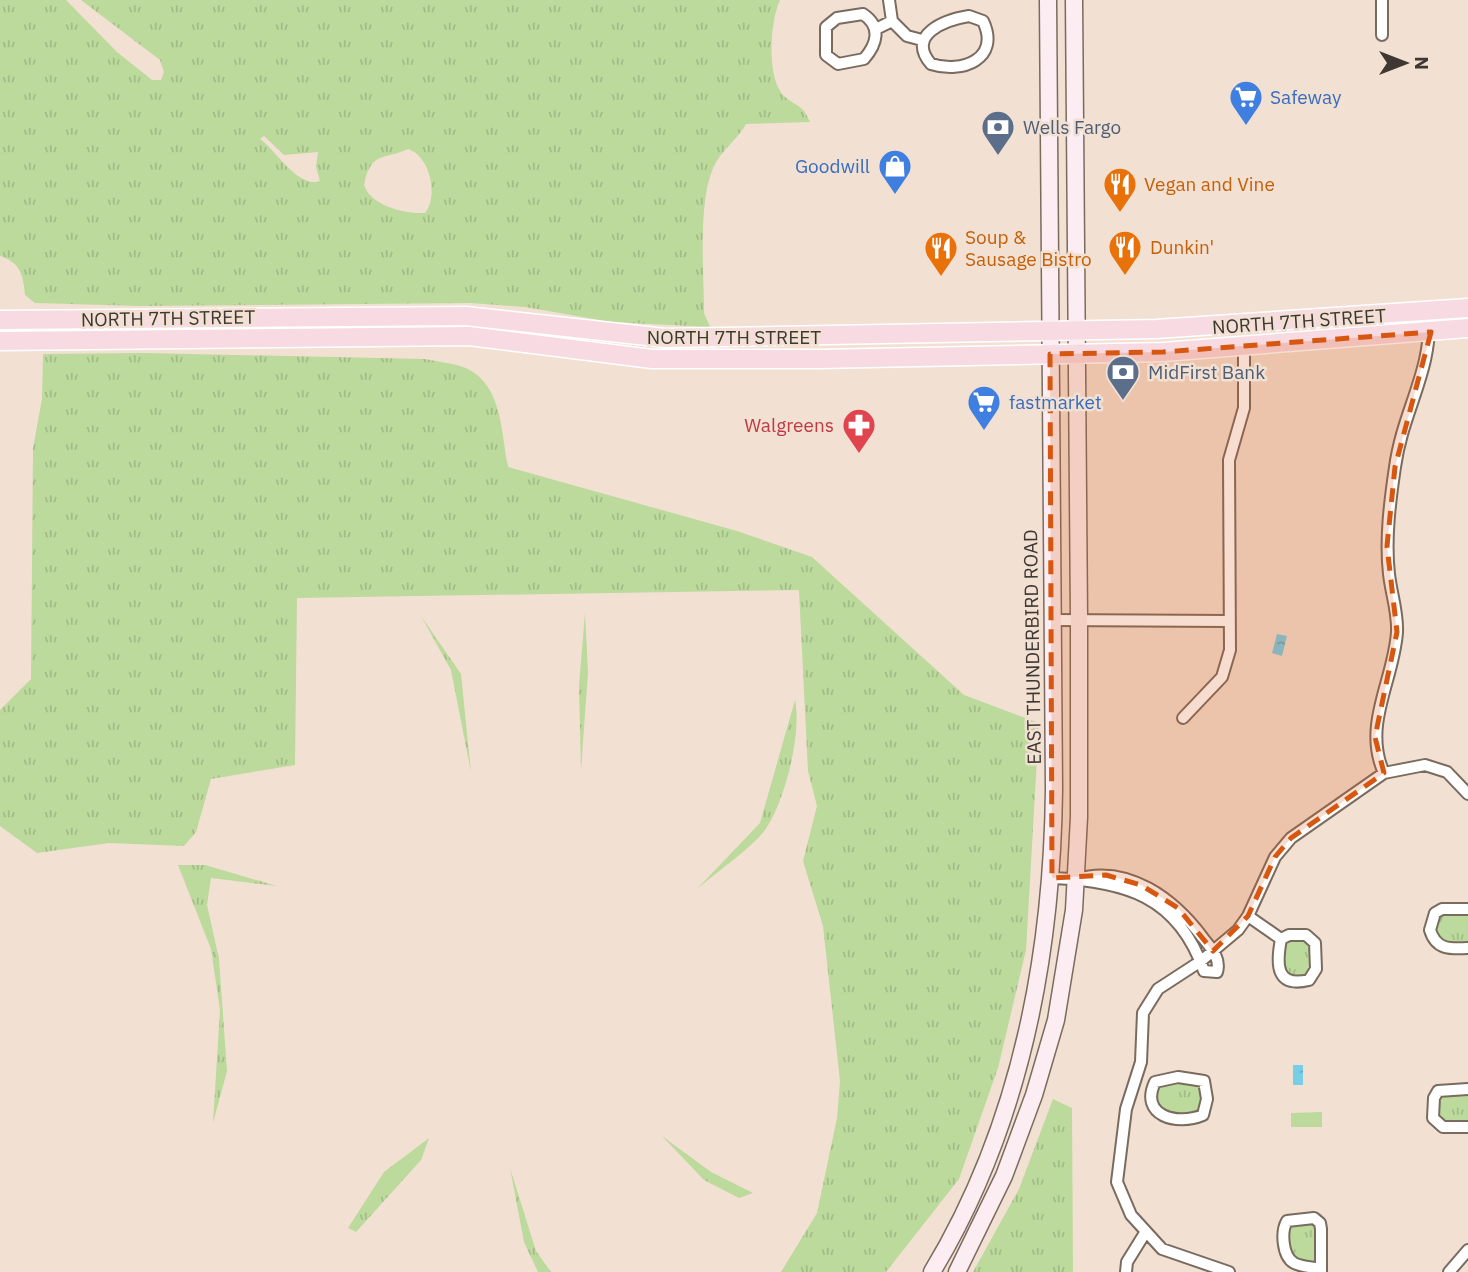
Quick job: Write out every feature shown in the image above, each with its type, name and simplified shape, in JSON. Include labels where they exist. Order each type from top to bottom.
[{"type":"main road","name":"EAST THUNDERBIRD ROAD","points":[[932,1272],[985,1168],[1012,1093],[1040,975],[1052,878],[1048,0]]},
{"type":"main road","points":[[957,1272],[1016,1147],[1048,1052],[1066,973],[1077,879],[1079,621],[1074,0]]},
{"type":"main road","name":"NORTH 7TH STREET","points":[[0,320],[456,316],[665,338],[1156,329],[1468,309]]},
{"type":"main road","name":"NORTH 7TH STREET","points":[[0,341],[469,336],[652,359],[1163,352],[1468,328]]},
{"type":"main road","points":[[1050,417],[1059,437],[1060,483],[1078,510]]},
{"type":"main road","points":[[1051,499],[1078,510]]},
{"type":"street","points":[[889,0],[892,20],[907,36],[922,40]]},
{"type":"street","points":[[1382,0],[1382,35]]},
{"type":"street","points":[[863,14],[872,21],[876,29],[874,48],[864,60],[838,64],[827,55],[826,27],[837,18],[863,14]]},
{"type":"street","points":[[969,16],[983,20],[989,32],[988,46],[980,58],[955,67],[945,68],[931,64],[923,55],[922,40],[929,32],[969,16]]},
{"type":"street","points":[[876,29],[892,20]]},
{"type":"street","points":[[1384,773],[1377,757],[1375,737],[1397,632],[1387,546],[1395,467],[1402,429],[1429,354],[1429,311]]},
{"type":"street","points":[[1183,718],[1222,677],[1230,650],[1229,460],[1244,408],[1244,346]]},
{"type":"street","points":[[1052,620],[1229,621]]},
{"type":"street","points":[[1229,1272],[1162,1249],[1131,1215],[1117,1182],[1126,1109],[1141,1062],[1143,1013],[1158,989],[1226,942],[1248,916],[1275,857],[1291,838],[1384,773],[1405,766],[1425,765],[1464,780],[1468,794]]},
{"type":"street","points":[[1052,878],[1077,879],[1093,875],[1116,877],[1185,914],[1213,951],[1219,964],[1217,972],[1207,973],[1183,926],[1162,902]]},
{"type":"street","points":[[1468,909],[1442,909],[1435,913],[1430,929],[1440,946],[1448,949],[1468,948]]},
{"type":"street","points":[[1248,916],[1281,939]]},
{"type":"street","points":[[1289,935],[1306,935],[1315,943],[1316,969],[1309,980],[1295,984],[1283,979],[1280,972],[1281,939],[1289,935]]},
{"type":"street","points":[[1197,1078],[1204,1081],[1207,1108],[1197,1117],[1160,1117],[1155,1111],[1151,1090],[1159,1079],[1197,1078]]},
{"type":"street","points":[[1134,1085],[1151,1090]]},
{"type":"street","points":[[1468,1089],[1438,1091],[1433,1107],[1433,1118],[1443,1127],[1468,1127]]},
{"type":"street","points":[[1314,1219],[1320,1223],[1321,1271],[1293,1262],[1287,1256],[1284,1244],[1287,1221],[1314,1219]]},
{"type":"street","points":[[1126,1272],[1127,1262],[1145,1233]]},
{"type":"street","points":[[1449,1272],[1462,1267],[1468,1250]]},
{"type":"highlighted area","points":[[1431,332],[1395,467],[1387,546],[1397,632],[1375,737],[1384,773],[1291,838],[1275,857],[1248,916],[1213,951],[1178,908],[1141,885],[1106,875],[1052,878],[1050,354],[1163,352]]},
{"type":"green space","points":[[0,0],[66,0],[117,52],[152,80],[161,80],[164,72],[160,60],[81,0],[780,0],[772,35],[774,76],[784,96],[802,109],[810,122],[746,124],[715,164],[708,186],[703,221],[704,313],[710,327],[611,322],[525,307],[471,303],[141,306],[35,303],[25,295],[22,276],[17,266],[0,256]],"holes":[[[264,136],[284,155],[318,152],[316,167],[320,181],[312,182],[295,174],[260,139]],[[408,149],[422,160],[430,177],[431,197],[425,213],[399,210],[381,203],[364,185],[375,161]]]},
{"type":"green space","points":[[145,353],[425,359],[468,369],[488,387],[494,399],[499,412],[508,467],[737,531],[812,557],[964,695],[1039,723],[1026,950],[998,1068],[959,1179],[886,1272],[781,1272],[817,1213],[837,1118],[840,1081],[823,926],[803,861],[817,806],[808,771],[799,590],[297,598],[295,765],[211,779],[196,832],[184,846],[109,843],[37,853],[0,826],[0,710],[31,679],[33,448],[42,399],[43,354]]},
{"type":"green space","points":[[585,613],[588,672],[581,770],[579,686]]},
{"type":"green space","points":[[421,616],[461,674],[471,772],[451,670]]},
{"type":"green space","points":[[795,700],[797,714],[794,748],[785,785],[772,818],[751,845],[696,890],[760,823]]},
{"type":"green space","points":[[178,865],[205,865],[277,886],[211,878],[207,905],[219,959],[227,1071],[213,1123],[220,1010],[211,949]]},
{"type":"green space","points":[[1468,909],[1468,948],[1440,946],[1432,919],[1435,913]]},
{"type":"green space","points":[[1281,939],[1311,939],[1313,976],[1289,982],[1279,954]]},
{"type":"green space","points":[[1178,1077],[1206,1088],[1197,1117],[1155,1111],[1155,1082]]},
{"type":"green space","points":[[1468,1089],[1468,1127],[1443,1127],[1433,1107],[1438,1091]]},
{"type":"green space","points":[[1053,1099],[1072,1108],[1073,1272],[973,1272],[1019,1189]]},
{"type":"green space","points":[[1322,1112],[1322,1127],[1291,1127],[1291,1113]]},
{"type":"green space","points":[[662,1136],[711,1172],[753,1193],[739,1198],[704,1180]]},
{"type":"green space","points":[[429,1138],[421,1160],[356,1232],[348,1228],[384,1172]]},
{"type":"green space","points":[[510,1168],[536,1251],[551,1272],[538,1272],[524,1242]]},
{"type":"green space","points":[[1314,1218],[1321,1269],[1287,1256],[1287,1221]]},
{"type":"water","points":[[1277,634],[1287,636],[1282,656],[1272,653]]},
{"type":"water","points":[[1293,1065],[1303,1065],[1303,1085],[1293,1085]]},
{"type":"place","name":"Safeway","points":[[1246,127]]},
{"type":"place","name":"Wells Fargo","points":[[998,157]]},
{"type":"place","name":"Goodwill","points":[[895,196]]},
{"type":"place","name":"Vegan and Vine","points":[[1120,214]]},
{"type":"place","name":"Dunkin'","points":[[1125,277]]},
{"type":"place","name":"Soup & Sausage Bistro","points":[[941,278]]},
{"type":"place","name":"MidFirst Bank","points":[[1123,402]]},
{"type":"place","name":"fastmarket","points":[[984,432]]},
{"type":"place","name":"Walgreens","points":[[859,455]]}]
